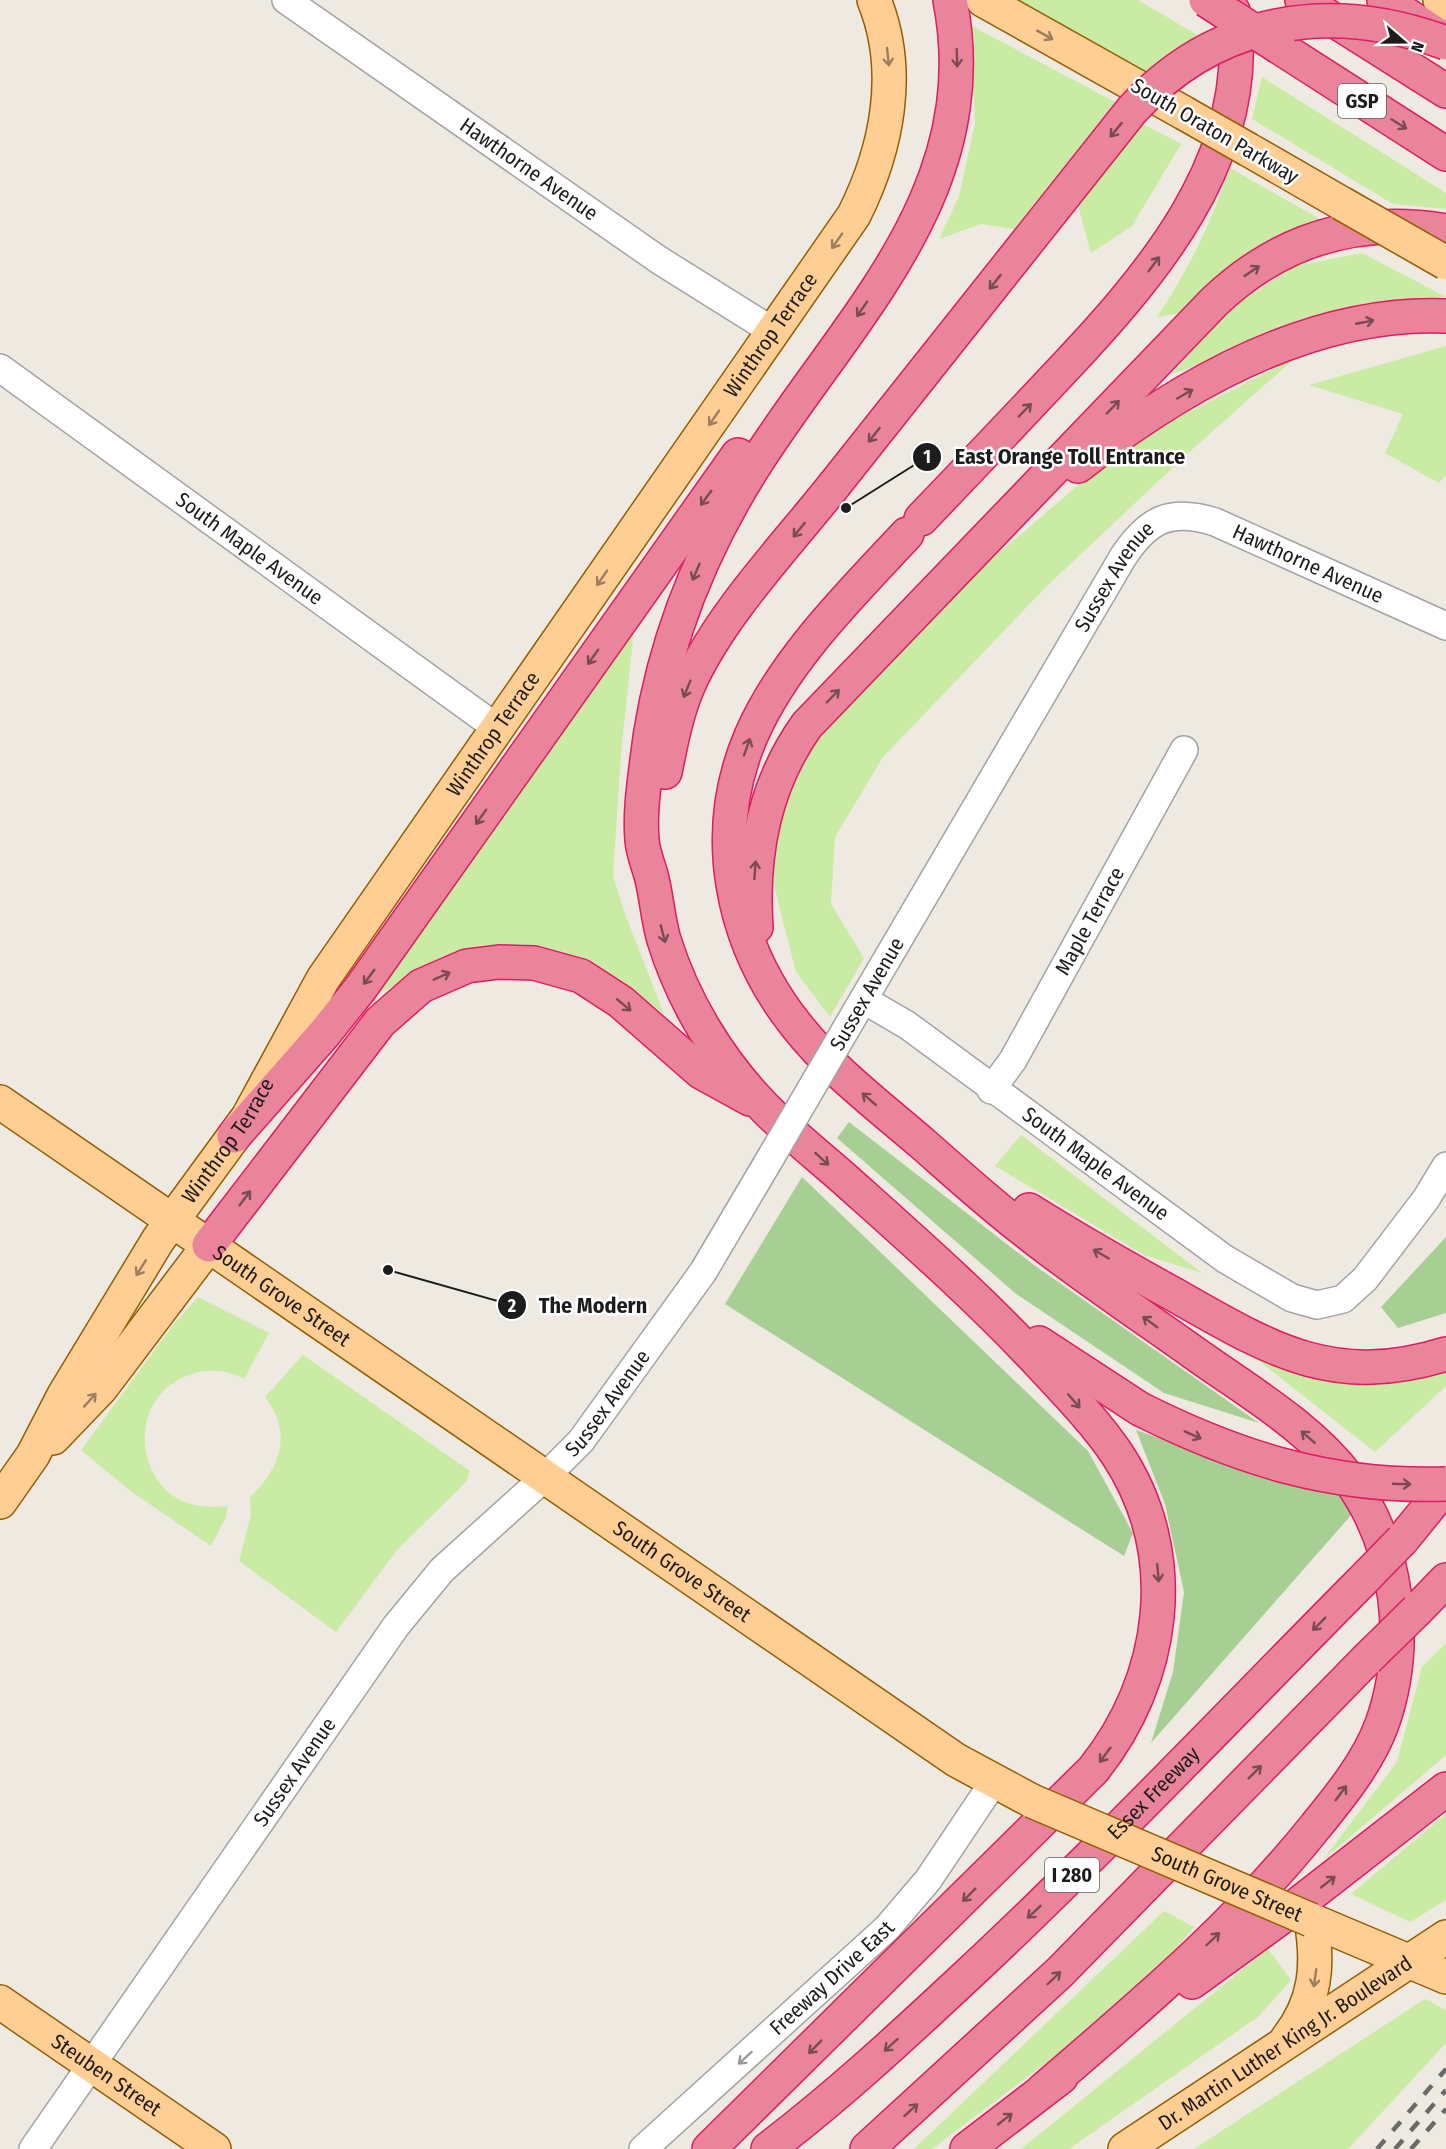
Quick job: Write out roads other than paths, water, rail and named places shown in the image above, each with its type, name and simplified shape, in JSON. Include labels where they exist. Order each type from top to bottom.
[{"type":"highway","points":[[950,0],[957,49],[956,97],[949,136],[932,192],[907,244],[731,503],[693,578],[673,636],[654,711],[643,787],[642,848],[651,877],[662,932],[675,972],[720,1052],[762,1106],[977,1297],[1068,1364],[1140,1409],[1225,1449],[1302,1472],[1381,1483],[1446,1485]]},
{"type":"highway","name":"GSP","points":[[1206,0],[1446,154]]},
{"type":"highway","points":[[1043,2090],[1166,1984],[1227,1926],[1278,1870],[1350,1782],[1381,1725],[1390,1694],[1398,1640],[1396,1605],[1389,1570],[1370,1515],[1351,1482],[1325,1453],[1279,1414],[1028,1234],[870,1101],[811,1043],[784,1009],[761,970],[740,921],[728,858],[733,795],[745,752],[764,711],[793,667],[914,527],[1115,313],[1183,222],[1211,165],[1232,92],[1237,40],[1231,0]]},
{"type":"highway","name":"GSP","points":[[1302,0],[1446,91]]},
{"type":"highway","points":[[1384,0],[1446,42]]},
{"type":"highway","points":[[651,877],[661,851],[661,804],[666,765],[677,720],[688,685],[724,624],[1132,111],[1164,77],[1187,59],[1213,44],[1256,25],[1320,14],[1389,20],[1446,42]]},
{"type":"highway","points":[[761,970],[756,932],[755,870],[766,808],[782,764],[796,740],[820,710],[1214,302],[1254,269],[1295,247],[1342,231],[1397,225],[1446,231]]},
{"type":"highway","points":[[941,586],[1077,466],[1147,417],[1208,381],[1266,353],[1349,326],[1401,316],[1446,316]]},
{"type":"highway","points":[[234,1136],[324,1034],[360,989],[747,442],[790,413]]},
{"type":"highway","points":[[209,1245],[380,1022],[421,986],[467,966],[499,962],[534,963],[581,976],[621,1002],[701,1072],[762,1106]]},
{"type":"highway","points":[[914,1136],[1102,1255],[1265,1345],[1318,1363],[1355,1367],[1391,1366],[1446,1354]]},
{"type":"highway","points":[[709,2149],[1087,1777],[1114,1743],[1132,1711],[1146,1676],[1155,1641],[1159,1589],[1153,1537],[1143,1503],[1126,1470],[1102,1434],[977,1297]]},
{"type":"highway","points":[[1216,1318],[1272,1338],[1332,1348],[1382,1347],[1446,1331]]},
{"type":"highway","points":[[1402,1540],[1446,1485]]},
{"type":"highway","name":"Essex Freeway","points":[[768,2149],[905,2033],[1045,1902],[1446,1496]]},
{"type":"highway","name":"I 280","points":[[867,2149],[1001,2028],[1081,1951],[1446,1580]]},
{"type":"highway","points":[[967,2149],[1043,2090],[1283,1916],[1446,1789]]},
{"type":"main road","name":"Winthrop Terrace","points":[[0,1502],[33,1455],[78,1371],[172,1219],[260,1097],[298,1021],[323,979],[844,230],[862,198],[876,164],[885,127],[889,75],[884,32],[874,0]]},
{"type":"main road","points":[[1440,0],[1446,4]]},
{"type":"main road","name":"South Oraton Parkway","points":[[988,3],[1446,263]]},
{"type":"main road","name":"South Grove Street","points":[[0,1102],[956,1760],[993,1783],[1446,1977]]},
{"type":"main road","name":"Winthrop Terrace","points":[[33,1455],[101,1388],[209,1245]]},
{"type":"main road","points":[[1276,2050],[1296,2026],[1313,1988],[1316,1961],[1311,1920]]},
{"type":"main road","name":"Dr. Martin Luther King Jr. Boulevard","points":[[1125,2149],[1446,1937]]},
{"type":"main road","name":"Steuben Street","points":[[0,2002],[214,2149]]},
{"type":"street","name":"Hawthorne Avenue","points":[[286,0],[659,260],[774,332]]},
{"type":"street","name":"South Maple Avenue","points":[[0,368],[497,728]]},
{"type":"street","name":"Hawthorne Avenue","points":[[1166,517],[1189,516],[1215,522],[1446,626]]},
{"type":"street","name":"Sussex Avenue","points":[[33,2149],[408,1610],[455,1557],[545,1477],[594,1425],[703,1272],[1123,557],[1137,537],[1156,521],[1166,517]]},
{"type":"street","name":"Maple Terrace","points":[[992,1090],[1013,1060],[1184,750]]},
{"type":"street","name":"South Maple Avenue","points":[[864,1000],[907,1025],[992,1090],[1247,1274],[1292,1298],[1317,1305],[1334,1303],[1352,1294],[1426,1199],[1446,1166]]},
{"type":"street","name":"Freeway Drive East","points":[[643,2149],[902,1913],[928,1880],[993,1783]]},
{"type":"railway","points":[[1377,2149],[1446,2069]]},
{"type":"railway","points":[[1395,2149],[1446,2090]]},
{"type":"railway","points":[[1411,2149],[1446,2109]]},
{"type":"place","name":"East Orange Toll Entrance","points":[[846,508]]},
{"type":"place","name":"The Modern","points":[[388,1270]]}]
